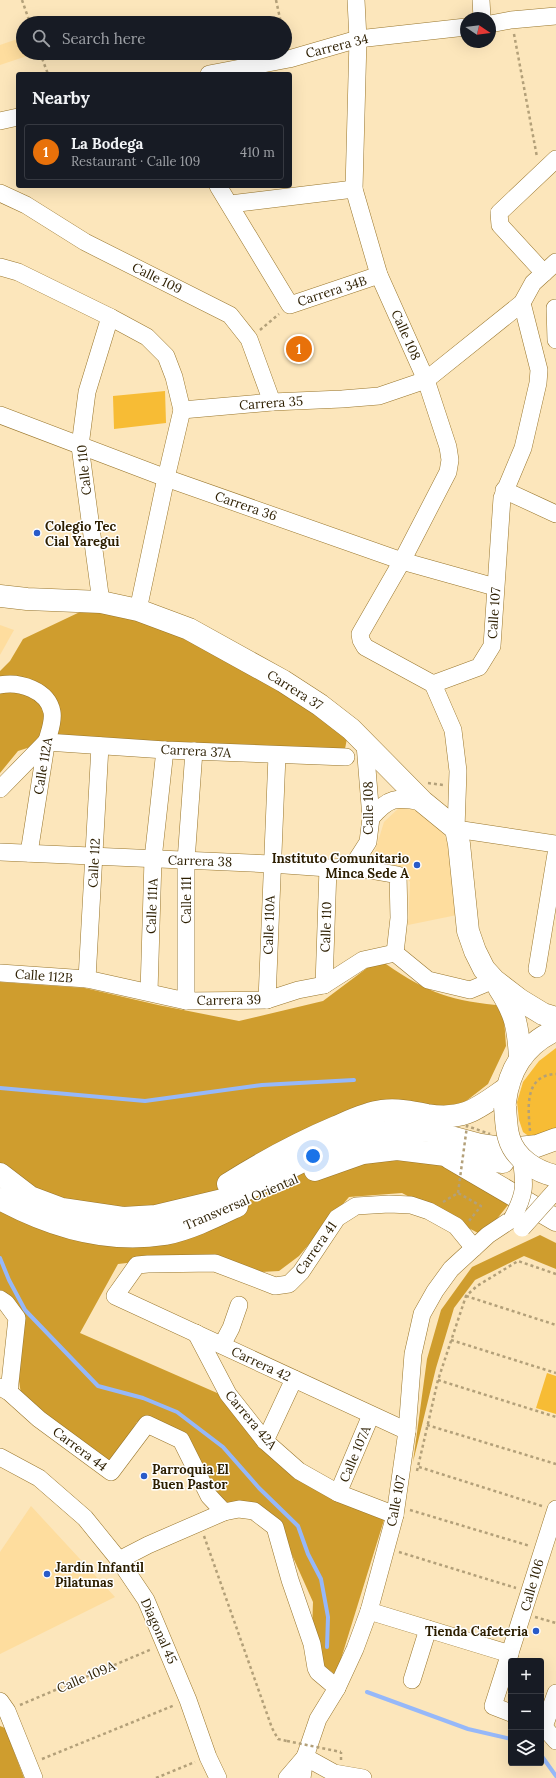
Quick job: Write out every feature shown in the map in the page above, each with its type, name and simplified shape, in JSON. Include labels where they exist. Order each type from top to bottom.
[{"type":"main road","name":"Carrera 37","points":[[0,596],[27,599],[100,602],[138,610],[189,629],[283,681],[320,705],[350,729],[422,802],[456,829]]},
{"type":"main road","points":[[456,829],[459,844],[468,931],[475,951],[484,969],[494,980],[508,1001],[515,1017],[520,1057]]},
{"type":"main road","points":[[494,980],[520,1000],[543,1014],[556,1018]]},
{"type":"main road","points":[[556,1030],[538,1041],[520,1057],[507,1088],[505,1107],[509,1139],[516,1152],[538,1170],[556,1176]]},
{"type":"main road","points":[[208,1203],[223,1188],[248,1171],[309,1138],[356,1118],[381,1111],[400,1110],[446,1117],[457,1116],[478,1108],[507,1088]]},
{"type":"main road","name":"Transversal Oriental","points":[[0,1174],[30,1197],[62,1209],[123,1218],[156,1216],[227,1199],[323,1151],[366,1135],[398,1130],[429,1131],[482,1145],[508,1149],[537,1146],[556,1139]]},
{"type":"main road","name":"Transversal Oriental","points":[[0,1199],[28,1214],[65,1226],[98,1234],[139,1237],[166,1234],[206,1220],[324,1166],[363,1153],[397,1149],[503,1162],[556,1155]]},
{"type":"main road","points":[[444,1154],[556,1220]]},
{"type":"street","name":"Calle 108","points":[[356,0],[358,39],[354,189],[379,275],[426,380],[448,447],[450,460],[448,472],[402,561],[360,634],[361,640],[365,646],[433,684]]},
{"type":"street","points":[[481,0],[482,12]]},
{"type":"street","points":[[496,23],[556,16]]},
{"type":"street","name":"Carrera 34","points":[[292,58],[358,39],[460,28]]},
{"type":"street","name":"Carrera 34","points":[[220,72],[284,60]]},
{"type":"street","points":[[0,121],[16,117]]},
{"type":"street","points":[[550,267],[500,226],[499,213],[556,159]]},
{"type":"street","points":[[219,188],[290,305]]},
{"type":"street","points":[[230,204],[354,189]]},
{"type":"street","name":"Calle 109","points":[[0,193],[26,206],[85,242],[230,315],[249,339],[272,402]]},
{"type":"street","points":[[0,267],[18,272],[110,317],[147,337],[166,356],[174,377],[182,410],[138,610]]},
{"type":"street","name":"Carrera 35","points":[[182,410],[272,402],[379,396],[426,380],[522,303],[533,283],[550,267]]},
{"type":"street","name":"Carrera 34B","points":[[290,305],[379,275]]},
{"type":"street","name":"Calle 107","points":[[433,684],[479,667],[486,658],[492,646],[502,498],[504,490],[523,448],[538,383],[538,370],[522,303]]},
{"type":"street","points":[[554,308],[556,340]]},
{"type":"street","name":"Calle 110","points":[[100,602],[80,446],[87,392],[110,317]]},
{"type":"street","name":"Carrera 36","points":[[0,416],[166,478],[402,561],[496,587]]},
{"type":"street","points":[[504,490],[556,514]]},
{"type":"street","name":"Calle 112A","points":[[0,685],[17,684],[30,687],[44,697],[52,711],[52,724],[46,742],[29,853]]},
{"type":"street","points":[[433,684],[453,730],[458,771],[456,829]]},
{"type":"street","points":[[0,789],[46,742]]},
{"type":"street","name":"Carrera 37A","points":[[46,742],[165,750],[346,757]]},
{"type":"street","name":"Calle 108","points":[[352,867],[368,842],[371,818],[365,744]]},
{"type":"street","name":"Calle 112","points":[[87,979],[100,746]]},
{"type":"street","name":"Calle 111A","points":[[149,992],[153,859],[165,750]]},
{"type":"street","name":"Calle 111","points":[[186,1001],[186,861],[194,751]]},
{"type":"street","name":"Calle 110A","points":[[267,1000],[271,864],[277,755]]},
{"type":"street","points":[[371,818],[381,806],[390,800],[408,799],[422,802]]},
{"type":"street","name":"Carrera 37","points":[[456,829],[556,844]]},
{"type":"street","name":"Carrera 38","points":[[0,852],[271,864],[328,868],[352,867],[398,875],[399,918],[395,954]]},
{"type":"street","points":[[537,969],[556,854]]},
{"type":"street","name":"Calle 110","points":[[324,985],[328,868]]},
{"type":"street","points":[[395,954],[428,980],[470,990],[494,980]]},
{"type":"street","name":"Carrera 39","points":[[87,979],[186,1001],[267,1000],[298,990],[324,985],[363,960],[395,954]]},
{"type":"street","name":"Calle 112B","points":[[0,972],[87,979]]},
{"type":"street","points":[[517,1224],[524,1190],[521,1157]]},
{"type":"street","name":"Calle 107","points":[[302,1778],[305,1757],[318,1719],[337,1688],[356,1649],[403,1514],[414,1354],[422,1314],[435,1291],[451,1269],[488,1235],[517,1224],[556,1190]]},
{"type":"street","name":"Carrera 41","points":[[115,1296],[137,1265],[148,1264],[215,1263],[275,1286],[289,1284],[302,1272],[337,1218],[356,1206],[389,1204],[411,1205],[428,1211],[456,1226],[474,1248]]},
{"type":"street","name":"Carrera 42","points":[[115,1296],[408,1432]]},
{"type":"street","points":[[0,1299],[6,1303],[17,1318],[5,1390]]},
{"type":"street","points":[[222,1345],[239,1305]]},
{"type":"street","name":"Carrera 42A","points":[[196,1333],[228,1394],[265,1441],[299,1471],[338,1493],[403,1514]]},
{"type":"street","points":[[265,1441],[294,1379]]},
{"type":"street","name":"Carrera 44","points":[[5,1390],[40,1419],[111,1472],[147,1424],[181,1440],[209,1496],[224,1512]]},
{"type":"street","name":"Calle 107A","points":[[338,1493],[371,1415]]},
{"type":"street","name":"Diagonal 45","points":[[0,1457],[39,1478],[85,1518],[119,1560],[146,1600],[216,1770]]},
{"type":"street","points":[[119,1560],[148,1545],[200,1524],[224,1512],[239,1509],[254,1511],[275,1527],[290,1580],[312,1644],[316,1668],[318,1672],[337,1688]]},
{"type":"street","name":"Calle 106","points":[[508,1712],[493,1706],[530,1592],[542,1549],[556,1510]]},
{"type":"street","points":[[369,1611],[510,1654]]},
{"type":"street","points":[[412,1680],[428,1628]]},
{"type":"street","points":[[544,1723],[556,1693]]},
{"type":"street","points":[[3,1706],[31,1772]]},
{"type":"street","points":[[544,1727],[556,1741]]},
{"type":"street","points":[[305,1757],[334,1773],[363,1778]]},
{"type":"street","name":"Calle 107","points":[[286,1778],[305,1757]]},
{"type":"path","points":[[22,0],[28,16]]},
{"type":"path","points":[[276,0],[279,16]]},
{"type":"path","points":[[511,20],[540,173]]},
{"type":"path","points":[[43,60],[47,72]]},
{"type":"path","name":"Carrera 34B","points":[[249,339],[290,305]]},
{"type":"path","points":[[531,1136],[528,1111],[532,1091],[539,1079],[545,1075],[556,1074]]},
{"type":"path","points":[[460,1232],[481,1206],[458,1193],[467,1126],[492,1134]]},
{"type":"path","points":[[417,1473],[438,1380],[466,1296],[477,1286],[518,1262],[556,1274]]},
{"type":"path","points":[[466,1296],[556,1325]]},
{"type":"path","points":[[451,1340],[556,1373]]},
{"type":"path","points":[[438,1380],[556,1417]]},
{"type":"path","points":[[427,1425],[556,1464]]},
{"type":"path","points":[[419,1467],[556,1510]]},
{"type":"path","points":[[410,1504],[403,1514],[542,1549]]},
{"type":"path","points":[[200,1524],[272,1728],[278,1739],[341,1752]]},
{"type":"path","points":[[400,1545],[399,1552],[530,1592]]},
{"type":"path","points":[[523,1614],[556,1623]]},
{"type":"path","name":"Calle 109A","points":[[3,1706],[165,1644]]},
{"type":"path","points":[[31,1772],[188,1700]]},
{"type":"path","points":[[156,1778],[216,1770]]},
{"type":"shaded area","points":[[16,39],[16,60],[0,65],[0,45]]},
{"type":"shaded area","points":[[165,391],[166,423],[114,429],[113,396]]},
{"type":"shaded area","points":[[101,602],[189,629],[348,733],[345,749],[46,742],[18,751],[0,773],[0,671],[10,661],[23,639]]},
{"type":"shaded area","points":[[0,625],[14,630],[0,655]]},
{"type":"shaded area","name":"Instituto Comunitario Minca Sede A","points":[[401,806],[410,806],[422,811],[445,836],[449,846],[457,915],[408,925],[410,882],[399,868],[378,864],[372,861],[384,822]]},
{"type":"shaded area","points":[[379,959],[408,978],[434,991],[462,1000],[496,1005],[504,1018],[506,1046],[488,1084],[461,1105],[446,1166],[508,1205],[496,1220],[478,1233],[402,1193],[349,1197],[299,1256],[279,1271],[261,1272],[188,1256],[118,1264],[80,1333],[224,1396],[266,1449],[384,1520],[336,1675],[318,1661],[312,1631],[313,1602],[288,1546],[256,1508],[227,1502],[212,1489],[202,1471],[151,1420],[137,1422],[110,1466],[21,1394],[19,1381],[22,1318],[0,1291],[0,982],[85,988],[158,1005],[239,1021],[323,1001]]},
{"type":"shaded area","points":[[556,1048],[556,1132],[534,1140],[523,1132],[519,1120],[517,1102],[523,1082],[539,1061]]},
{"type":"shaded area","points":[[540,1235],[556,1243],[556,1269],[524,1256],[475,1280],[454,1308],[436,1368],[413,1462],[427,1359],[441,1310],[472,1267]]},
{"type":"shaded area","points":[[547,1373],[556,1376],[556,1414],[536,1408]]},
{"type":"shaded area","name":"Jardín Infantil Pilatunas","points":[[31,1506],[115,1597],[0,1654],[0,1552]]},
{"type":"shaded area","points":[[0,1726],[5,1728],[24,1778],[0,1778]]},
{"type":"waterway","points":[[0,1088],[145,1101],[262,1085],[354,1080]]},
{"type":"waterway","points":[[0,1258],[9,1280],[25,1310],[98,1386],[143,1398],[177,1412],[223,1447],[259,1488],[298,1526],[308,1554],[321,1579],[328,1617],[327,1647]]},
{"type":"waterway","points":[[367,1692],[468,1729],[508,1738]]},
{"type":"waterway","points":[[544,1759],[556,1776]]},
{"type":"place","name":"La Bodega","points":[[299,349]]},
{"type":"place","name":"Colegio Tec Cial Yaregui","points":[[37,533]]},
{"type":"place","name":"Instituto Comunitario Minca Sede A","points":[[417,865]]},
{"type":"place","name":"Parroquia El Buen Pastor","points":[[144,1476]]},
{"type":"place","name":"Jardín Infantil Pilatunas","points":[[47,1574]]},
{"type":"place","name":"Tienda Cafeteria","points":[[536,1631]]}]
